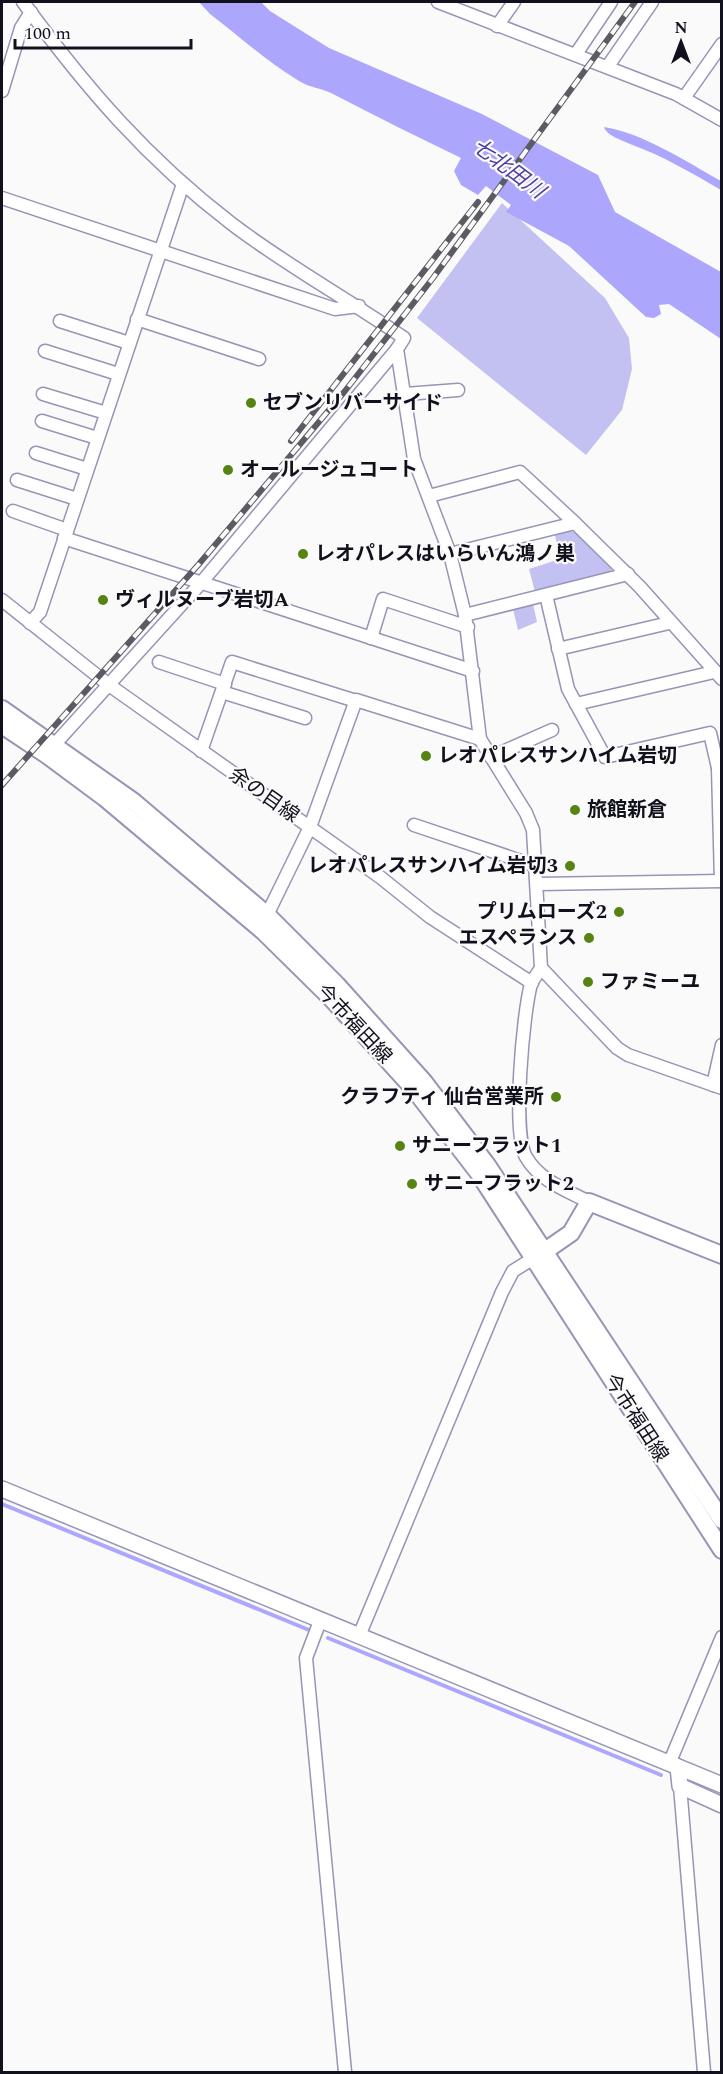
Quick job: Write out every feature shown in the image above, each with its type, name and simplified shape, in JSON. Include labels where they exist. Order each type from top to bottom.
[{"type":"main road","name":"今市福田線","points":[[2,709],[134,802],[267,915],[337,985],[424,1082],[487,1165],[539,1254],[722,1550]]},
{"type":"main road","name":"今市福田線","points":[[2,725],[105,798],[262,931],[332,999],[414,1089],[539,1254],[722,1520]]},
{"type":"main road","points":[[539,1254],[571,1233],[589,1202],[722,1255]]},
{"type":"street","points":[[23,2],[90,91],[141,146],[183,184],[234,225],[404,338],[201,583],[54,744]]},
{"type":"street","points":[[438,2],[608,66],[684,98],[722,120]]},
{"type":"street","points":[[498,26],[514,2]]},
{"type":"street","points":[[576,54],[611,2]]},
{"type":"street","points":[[608,66],[652,2]]},
{"type":"street","points":[[2,88],[21,28],[31,12]]},
{"type":"street","points":[[684,98],[722,44]]},
{"type":"street","points":[[34,618],[65,534],[183,184]]},
{"type":"street","points":[[2,198],[335,309],[359,306]]},
{"type":"street","points":[[137,319],[260,359]]},
{"type":"street","points":[[60,321],[129,344]]},
{"type":"street","points":[[397,349],[414,459],[450,554],[467,621],[480,739],[526,813],[533,830],[538,884],[536,976],[521,1061],[520,1139],[525,1155],[549,1182],[589,1202]]},
{"type":"street","points":[[45,351],[118,374]]},
{"type":"street","points":[[405,394],[458,390]]},
{"type":"street","points":[[43,394],[105,413]]},
{"type":"street","points":[[42,421],[97,438]]},
{"type":"street","points":[[36,453],[87,469]]},
{"type":"street","points":[[429,496],[520,472],[628,574],[669,623],[718,675]]},
{"type":"street","points":[[17,480],[77,499]]},
{"type":"street","points":[[14,511],[65,534],[201,583],[473,671]]},
{"type":"street","points":[[450,554],[575,523]]},
{"type":"street","points":[[370,638],[383,599],[467,621],[546,595],[628,574]]},
{"type":"street","points":[[538,884],[721,881],[720,768],[710,733],[605,757],[568,689],[546,595]]},
{"type":"street","name":"余の目線","points":[[2,600],[34,618],[109,685],[310,827],[430,917],[536,976],[628,1055],[717,1087]]},
{"type":"street","points":[[558,649],[669,623]]},
{"type":"street","points":[[159,662],[305,718]]},
{"type":"street","points":[[201,751],[232,662],[480,739]]},
{"type":"street","points":[[576,704],[718,675]]},
{"type":"street","points":[[267,915],[310,827],[356,701]]},
{"type":"street","points":[[491,757],[552,729]]},
{"type":"street","points":[[414,825],[536,866]]},
{"type":"street","points":[[717,1087],[722,1045]]},
{"type":"street","points":[[359,1636],[502,1292],[513,1271],[539,1254]]},
{"type":"street","points":[[2,1489],[722,1785]]},
{"type":"street","points":[[320,1621],[306,1658],[345,2073]]},
{"type":"street","points":[[704,2073],[680,1786],[673,1766],[722,1637]]},
{"type":"street","points":[[680,1786],[722,1805]]},
{"type":"shaded area","points":[[502,203],[605,298],[629,338],[632,369],[622,410],[586,455],[417,318]]},
{"type":"shaded area","points":[[570,531],[579,533],[611,565],[611,572],[535,592],[529,569],[560,559],[555,535]]},
{"type":"shaded area","points":[[533,604],[537,622],[518,630],[513,609]]},
{"type":"water","name":"七北田川","points":[[199,2],[261,2],[270,11],[329,48],[482,114],[598,175],[615,212],[721,272],[721,339],[669,304],[659,305],[661,314],[654,318],[646,317],[569,246],[506,212],[511,205],[486,186],[478,195],[461,185],[454,171],[461,158],[329,92],[299,81],[253,49],[210,14]]},
{"type":"water","points":[[604,127],[650,142],[679,157],[721,181],[721,190],[666,159],[615,137]]},
{"type":"waterway","points":[[2,1504],[309,1630]]},
{"type":"waterway","points":[[328,1638],[661,1775]]},
{"type":"railway","points":[[2,785],[199,564],[345,391],[433,278],[635,2]]},
{"type":"railway","points":[[291,441],[478,202]]},
{"type":"place","name":"セブンリバーサイド","points":[[251,403]]},
{"type":"place","name":"オールージュコート","points":[[228,470]]},
{"type":"place","name":"レオパレスはいらいん鴻ノ巣","points":[[303,554]]},
{"type":"place","name":"ヴィルヌーブ岩切A","points":[[103,600]]},
{"type":"place","name":"レオパレスサンハイム岩切","points":[[426,756]]},
{"type":"place","name":"旅館新倉","points":[[575,810]]},
{"type":"place","name":"レオパレスサンハイム岩切3","points":[[570,866]]},
{"type":"place","name":"プリムローズ2","points":[[619,912]]},
{"type":"place","name":"エスペランス","points":[[589,938]]},
{"type":"place","name":"ファミーユ","points":[[588,982]]},
{"type":"place","name":"クラフティ 仙台営業所","points":[[556,1097]]},
{"type":"place","name":"サニーフラット1","points":[[400,1146]]},
{"type":"place","name":"サニーフラット2","points":[[412,1184]]}]
